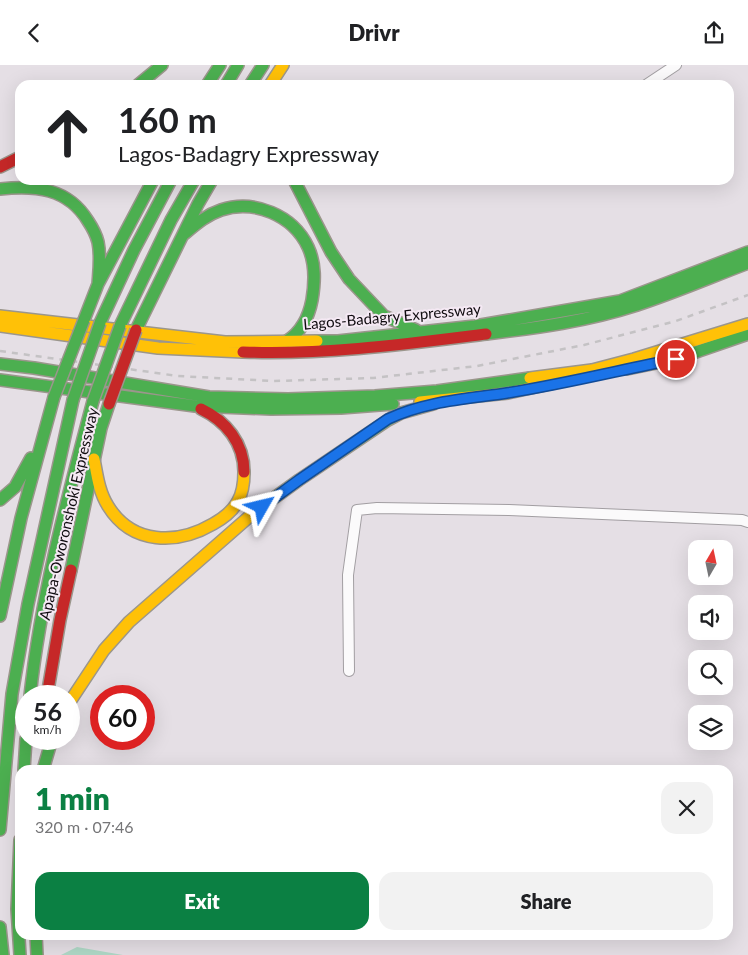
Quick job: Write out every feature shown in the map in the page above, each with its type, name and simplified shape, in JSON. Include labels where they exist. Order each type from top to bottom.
[{"type":"main road","points":[[144,80],[162,65]]},
{"type":"main road","points":[[210,80],[220,65]]},
{"type":"main road","points":[[229,80],[238,65]]},
{"type":"main road","points":[[253,80],[263,65]]},
{"type":"main road","points":[[273,80],[283,65]]},
{"type":"main road","points":[[286,80],[290,65]]},
{"type":"main road","points":[[0,167],[15,160]]},
{"type":"main road","points":[[0,616],[21,517],[54,397],[98,284],[150,185]]},
{"type":"main road","name":"Apapa-Oworonshoki Expressway","points":[[0,830],[12,694],[28,604],[72,400],[100,323],[168,185]]},
{"type":"main road","name":"Apapa-Oworonshoki Expressway","points":[[31,685],[47,585],[93,401],[120,326],[171,220],[191,185]]},
{"type":"main road","name":"Apapa-Oworonshoki Expressway","points":[[49,685],[60,620],[101,428],[136,330],[209,185]]},
{"type":"main road","points":[[297,185],[331,252],[349,279],[384,316],[418,331]]},
{"type":"main road","points":[[0,189],[21,186],[44,188],[64,195],[77,205],[88,220],[98,240],[100,259],[98,284]]},
{"type":"main road","points":[[183,235],[206,216],[223,209],[241,206],[261,208],[279,215],[295,226],[306,241],[312,255],[315,274],[314,292],[308,314],[298,331],[287,341]]},
{"type":"main road","name":"Lagos-Badagry Expressway","points":[[0,316],[225,342],[338,341],[475,326],[620,301],[748,252]]},
{"type":"main road","name":"Lagos-Badagry Expressway","points":[[0,326],[167,349],[253,353],[314,352],[396,345],[537,328],[593,317],[637,305],[748,263]]},
{"type":"main road","points":[[0,364],[209,397],[288,399],[374,396],[437,391],[592,370],[748,324]]},
{"type":"main road","points":[[0,380],[194,406],[271,409],[332,408],[508,393],[676,359],[748,334]]},
{"type":"main road","points":[[80,686],[104,650],[129,622],[250,517],[299,480],[388,419],[418,408],[458,398]]},
{"type":"main road","points":[[94,459],[97,479],[103,497],[112,512],[131,528],[152,537],[172,539],[200,532],[236,505],[244,484],[244,455],[226,424],[218,416],[194,406]]},
{"type":"main road","points":[[0,499],[4,498],[20,480],[41,441]]},
{"type":"main road","points":[[24,765],[25,750]]},
{"type":"main road","points":[[42,765],[43,750]]},
{"type":"main road","points":[[43,765],[48,750]]},
{"type":"main road","points":[[0,927],[3,955]]},
{"type":"main road","points":[[19,940],[20,955]]},
{"type":"main road","points":[[36,940],[37,955]]},
{"type":"street","points":[[654,80],[676,65]]},
{"type":"street","points":[[348,671],[348,575],[357,509],[509,510],[742,520],[748,522]]},
{"type":"green space","points":[[77,947],[123,955],[61,955]]},
{"type":"railway","points":[[0,351],[178,376],[274,381],[373,378],[477,366],[584,345],[676,321],[748,295]]},
{"type":"traffic: fast","points":[[144,80],[162,65]]},
{"type":"traffic: fast","points":[[210,80],[220,65]]},
{"type":"traffic: fast","points":[[229,80],[238,65]]},
{"type":"traffic: fast","points":[[253,80],[263,65]]},
{"type":"traffic: fast","points":[[84,320],[98,284],[150,185]]},
{"type":"traffic: fast","points":[[100,323],[134,250],[168,185]]},
{"type":"traffic: fast","points":[[120,326],[171,220],[191,185]]},
{"type":"traffic: fast","points":[[136,330],[209,185]]},
{"type":"traffic: fast","points":[[297,185],[331,252],[349,279],[384,316],[416,330]]},
{"type":"traffic: fast","points":[[0,189],[26,188],[50,191],[61,195],[80,210],[92,228],[98,242],[100,258],[98,284]]},
{"type":"traffic: fast","points":[[183,235],[210,215],[234,207],[259,208],[283,218],[293,226],[311,253],[314,266],[314,280],[309,312],[300,328],[287,341]]},
{"type":"traffic: fast","points":[[317,341],[338,341],[475,326],[620,301],[748,252]]},
{"type":"traffic: fast","points":[[486,334],[562,323],[619,311],[748,263]]},
{"type":"traffic: fast","points":[[54,397],[84,320]]},
{"type":"traffic: fast","points":[[73,400],[100,323]]},
{"type":"traffic: fast","points":[[93,401],[120,326]]},
{"type":"traffic: fast","points":[[627,369],[676,359],[748,334]]},
{"type":"traffic: fast","points":[[0,364],[209,397],[288,399],[375,396],[437,391],[530,378]]},
{"type":"traffic: fast","points":[[0,380],[195,406],[271,409],[341,408],[393,404]]},
{"type":"traffic: fast","points":[[0,616],[21,518],[54,397]]},
{"type":"traffic: fast","points":[[0,830],[12,694],[28,604],[73,400]]},
{"type":"traffic: fast","points":[[31,685],[48,584],[93,401]]},
{"type":"traffic: fast","points":[[71,570],[101,428],[109,404]]},
{"type":"traffic: fast","points":[[263,506],[388,420],[401,413],[433,404]]},
{"type":"traffic: fast","points":[[0,500],[15,487],[31,458]]},
{"type":"traffic: fast","points":[[24,765],[25,750]]},
{"type":"traffic: fast","points":[[44,765],[49,750]]},
{"type":"traffic: fast","points":[[0,927],[3,955]]},
{"type":"traffic: fast","points":[[19,940],[20,955]]},
{"type":"traffic: fast","points":[[36,940],[37,955]]},
{"type":"traffic: slow","points":[[273,80],[283,65]]},
{"type":"traffic: slow","points":[[0,316],[225,342],[317,341]]},
{"type":"traffic: slow","points":[[530,378],[592,370],[748,324]]},
{"type":"traffic: slow","points":[[0,326],[158,348],[243,352]]},
{"type":"traffic: slow","points":[[420,402],[508,393],[554,383]]},
{"type":"traffic: slow","points":[[94,459],[102,495],[118,519],[129,528],[142,534],[156,537],[185,536],[199,531],[224,517],[240,498],[244,472]]},
{"type":"traffic: slow","points":[[80,686],[104,650],[129,622],[263,506]]},
{"type":"traffic: jam","points":[[0,167],[15,160]]},
{"type":"traffic: jam","points":[[109,404],[136,330]]},
{"type":"traffic: jam","points":[[243,352],[335,350],[486,334]]},
{"type":"traffic: jam","points":[[201,409],[218,420],[232,434],[241,452],[244,472]]},
{"type":"traffic: jam","points":[[49,685],[71,570]]},
{"type":"route","points":[[262,507],[388,419],[401,413],[458,398],[508,393],[676,359]]}]
